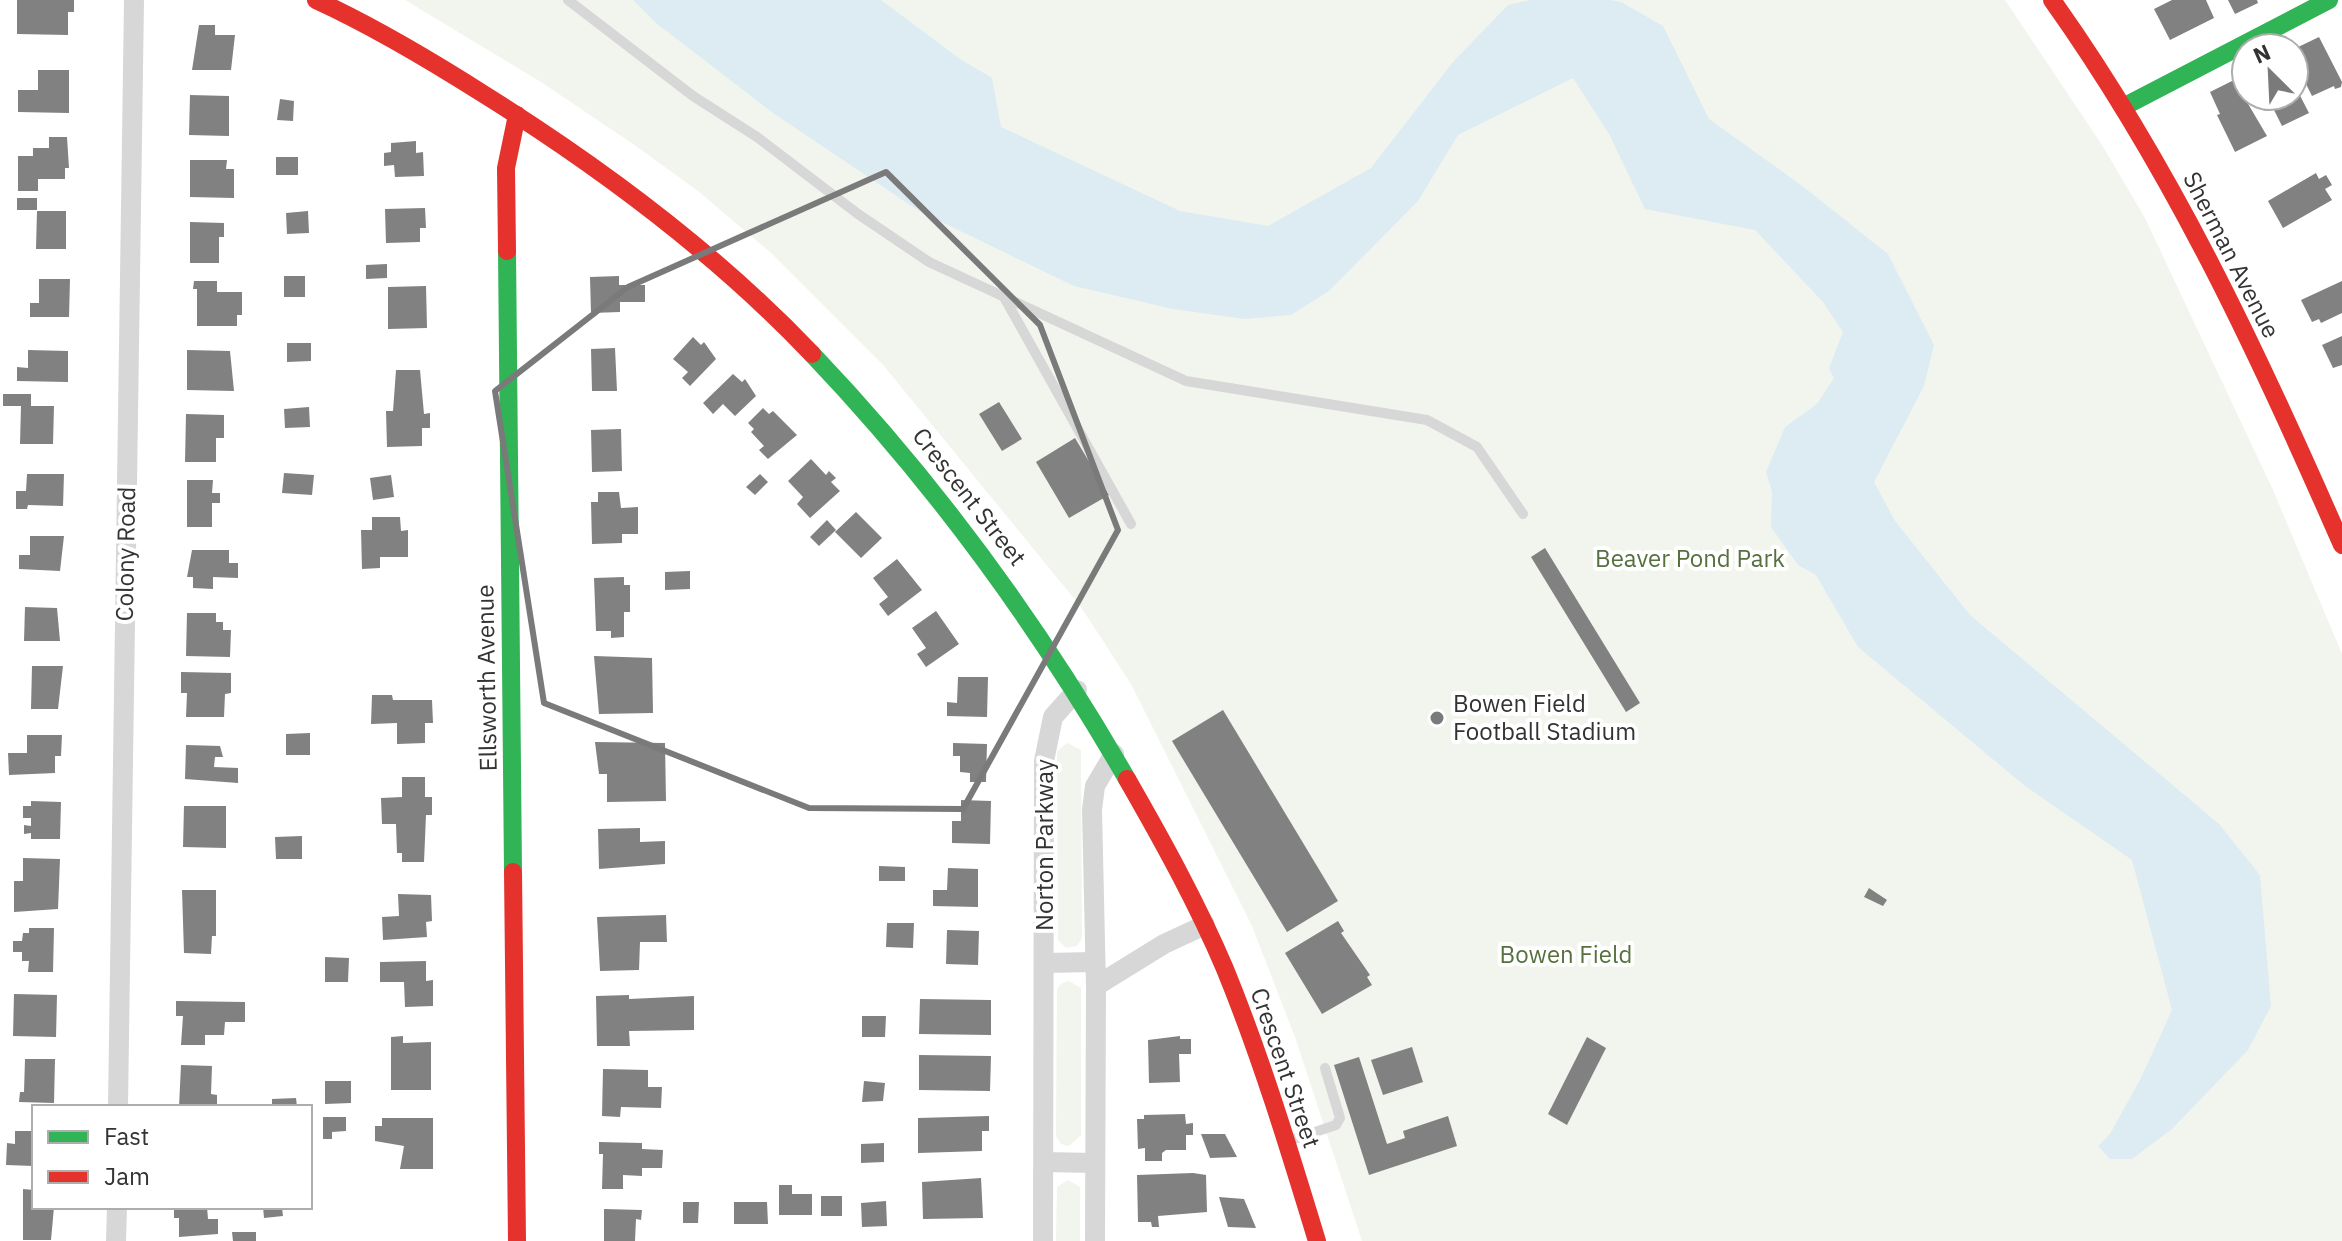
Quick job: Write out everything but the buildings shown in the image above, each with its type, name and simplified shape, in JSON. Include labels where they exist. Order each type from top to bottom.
[{"type":"street","name":"Colony Road","points":[[118,1105],[134,0]]},
{"type":"street","name":"Crescent Street","points":[[316,0],[432,62],[637,196],[763,306],[857,397],[995,565],[1077,690],[1205,925],[1286,1142],[1317,1241]]},
{"type":"street","name":"Sherman Avenue","points":[[2052,0],[2125,106],[2248,339],[2342,545]]},
{"type":"street","points":[[2125,106],[2329,0]]},
{"type":"street","name":"Ellsworth Avenue","points":[[517,115],[506,168],[517,1241]]},
{"type":"street","name":"Norton Parkway","points":[[1043,1241],[1046,735],[1053,717],[1077,690]]},
{"type":"street","name":"Norton Parkway","points":[[1095,1241],[1096,986],[1092,810],[1095,786],[1114,754]]},
{"type":"street","points":[[1096,986],[1164,944],[1205,925]]},
{"type":"street","name":"Norton Parkway","points":[[1044,963],[1095,962]]},
{"type":"street","points":[[1044,1162],[1095,1163]]},
{"type":"street","points":[[116,1241],[117,1209]]},
{"type":"lane","points":[[568,0],[693,96],[757,137],[858,214],[929,262],[1186,381],[1427,420],[1477,447],[1523,514]]},
{"type":"lane","points":[[1003,295],[1131,524]]},
{"type":"lane","points":[[1286,1142],[1336,1125],[1340,1118],[1325,1068]]},
{"type":"highlighted area","points":[[886,172],[1040,325],[1118,530],[963,809],[809,808],[544,703],[495,391],[628,287]]},
{"type":"green space","name":"Beaver Pond Park","points":[[405,0],[2005,0],[2102,145],[2145,218],[2273,490],[2342,654],[2342,1241],[1362,1241],[1295,1037],[1252,926],[1131,684],[1081,607],[884,366],[771,253],[698,191],[633,144],[541,82]]},
{"type":"green space","points":[[1067,743],[1081,750],[1082,938],[1077,946],[1066,948],[1058,940],[1057,752]]},
{"type":"green space","points":[[1069,981],[1081,988],[1081,1135],[1069,1146],[1061,1144],[1056,1136],[1057,989]]},
{"type":"green space","points":[[1068,1180],[1080,1187],[1080,1241],[1056,1241],[1057,1187]]},
{"type":"shaded area","points":[[633,0],[881,0],[960,59],[992,78],[1001,127],[1180,211],[1268,226],[1371,168],[1453,62],[1508,5],[1531,0],[1610,0],[1621,2],[1663,26],[1709,119],[1801,185],[1888,254],[1934,345],[1924,386],[1874,482],[1895,521],[1970,615],[2219,824],[2260,875],[2271,1006],[2248,1050],[2172,1129],[2132,1159],[2110,1159],[2098,1146],[2110,1134],[2141,1078],[2172,1010],[2132,860],[2025,786],[1858,647],[1816,575],[1798,565],[1771,527],[1772,492],[1766,472],[1785,427],[1817,404],[1834,378],[1829,368],[1843,332],[1823,302],[1755,230],[1645,209],[1609,134],[1573,78],[1458,135],[1418,201],[1329,291],[1291,315],[1245,319],[1173,309],[1074,286],[919,211],[773,113],[656,23]]},
{"type":"traffic: fast","points":[[2125,106],[2329,0]]},
{"type":"traffic: fast","points":[[507,251],[513,872]]},
{"type":"traffic: fast","points":[[812,354],[901,453],[982,557],[1058,665],[1127,779]]},
{"type":"traffic: jam","points":[[316,0],[444,69],[572,152],[697,247],[812,354]]},
{"type":"traffic: jam","points":[[2052,0],[2096,64],[2175,197],[2246,334],[2342,545]]},
{"type":"traffic: jam","points":[[507,251],[506,168],[517,115]]},
{"type":"traffic: jam","points":[[1127,779],[1179,872],[1225,969],[1263,1069],[1317,1241]]},
{"type":"traffic: jam","points":[[513,872],[517,1241]]},
{"type":"place","name":"Bowen Field Football Stadium","points":[[1437,718]]},
{"type":"park label","name":"Bowen Field","points":[[1566,955]]}]
